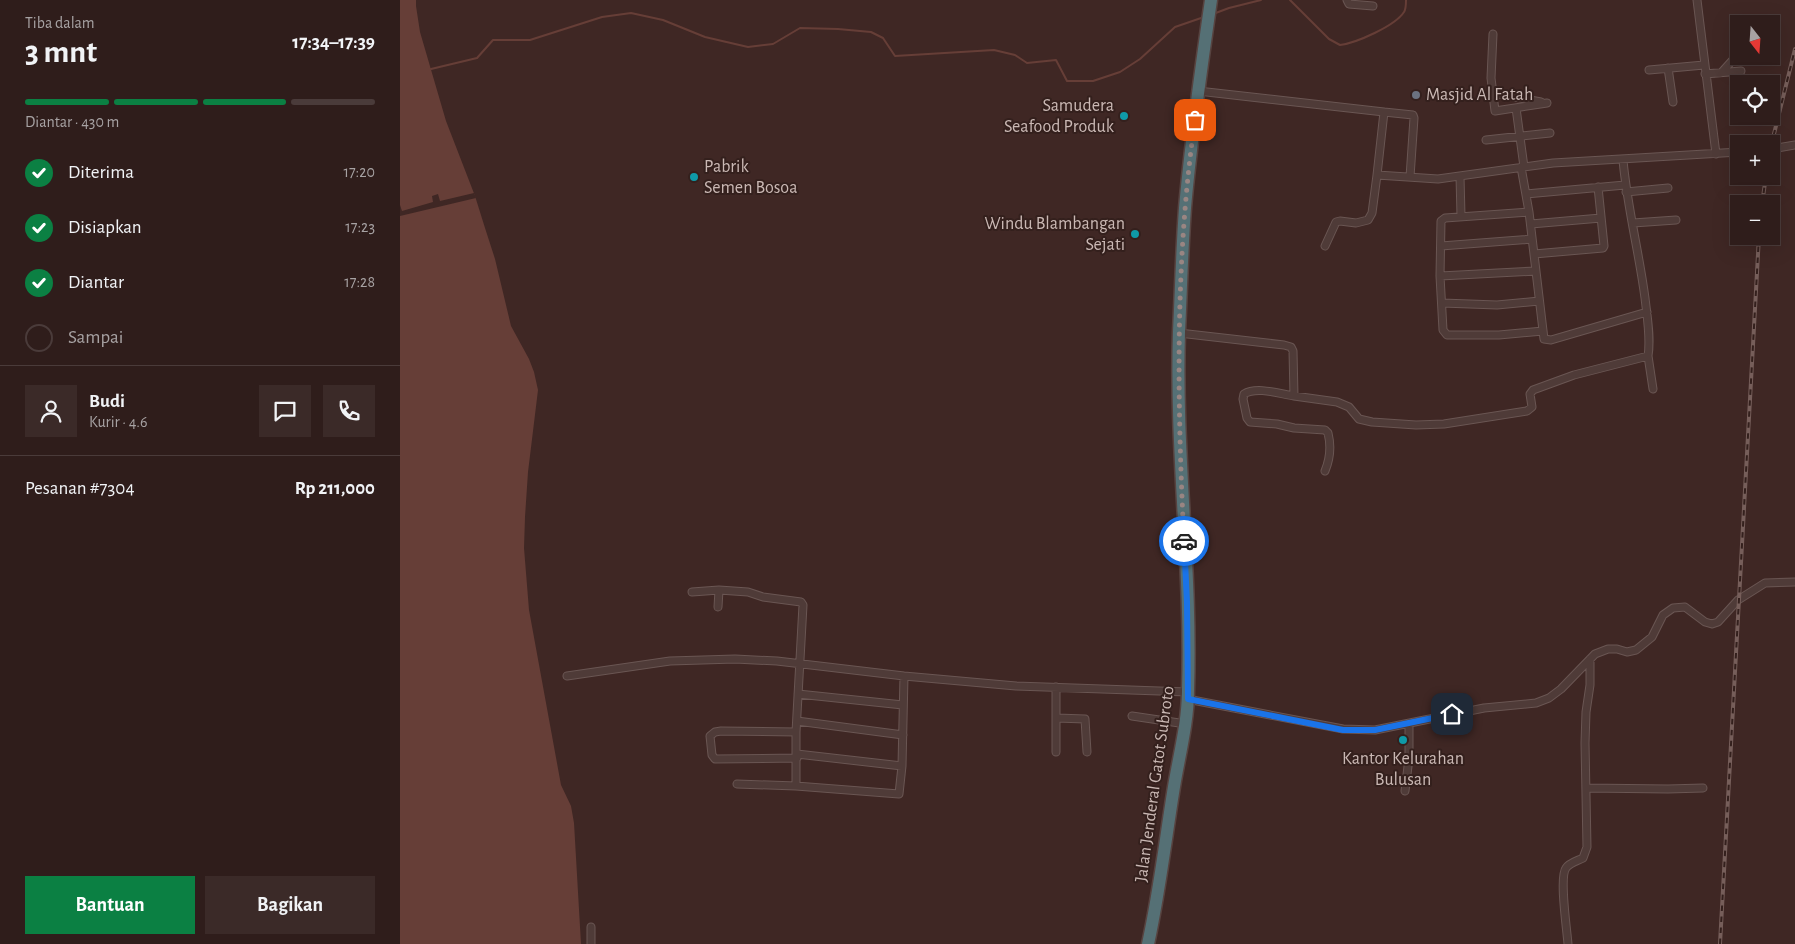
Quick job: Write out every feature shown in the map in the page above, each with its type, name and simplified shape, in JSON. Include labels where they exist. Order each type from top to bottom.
[{"type":"highway","name":"Jalan Jenderal Gatot Subroto","points":[[1148,944],[1154,918],[1176,772],[1186,724],[1188,696],[1187,602],[1180,454],[1179,332],[1185,210],[1198,91],[1210,10]]},
{"type":"street","points":[[1347,0],[1349,4],[1373,6]]},
{"type":"street","points":[[1697,0],[1716,154]]},
{"type":"street","points":[[1492,93],[1547,104],[1495,111],[1492,93],[1490,78],[1493,34]]},
{"type":"street","points":[[1721,73],[1730,64]]},
{"type":"street","points":[[1649,70],[1704,65]]},
{"type":"street","points":[[1668,68],[1672,102]]},
{"type":"street","points":[[1705,74],[1741,71]]},
{"type":"street","points":[[1198,91],[1413,115],[1410,177]]},
{"type":"street","points":[[1516,108],[1544,339],[1551,340],[1647,312]]},
{"type":"street","points":[[1325,246],[1336,222],[1356,223],[1368,220],[1372,213],[1384,112]]},
{"type":"street","points":[[1486,140],[1550,133]]},
{"type":"street","points":[[1780,148],[1795,145]]},
{"type":"street","points":[[1377,175],[1438,180],[1522,167],[1730,153]]},
{"type":"street","points":[[1623,160],[1626,189],[1641,265],[1647,312],[1648,356],[1653,389]]},
{"type":"street","points":[[1460,176],[1461,216]]},
{"type":"street","points":[[1526,194],[1598,187],[1626,189],[1668,188]]},
{"type":"street","points":[[1534,254],[1603,248],[1605,243],[1598,187]]},
{"type":"street","points":[[1529,212],[1461,216],[1445,218],[1441,221],[1440,276],[1443,330],[1447,335],[1499,335],[1543,331]]},
{"type":"street","points":[[1531,224],[1601,218]]},
{"type":"street","points":[[1632,223],[1676,220]]},
{"type":"street","points":[[1441,246],[1532,239]]},
{"type":"street","points":[[1440,276],[1536,271]]},
{"type":"street","points":[[1442,303],[1497,305],[1539,302]]},
{"type":"street","points":[[1179,332],[1284,345],[1291,348],[1293,351],[1294,396]]},
{"type":"street","points":[[1325,471],[1328,462],[1329,438],[1325,430],[1294,428],[1277,424],[1254,424],[1247,418],[1243,399],[1244,394],[1248,391],[1257,390],[1337,402],[1349,407],[1359,419],[1372,422],[1416,425],[1444,424],[1527,411],[1532,407],[1530,394],[1532,390],[1574,376],[1648,356]]},
{"type":"street","points":[[567,676],[688,660],[735,659],[777,661],[904,676],[1016,686],[1188,696],[1343,730],[1375,730],[1484,708],[1536,703],[1549,698],[1561,689],[1594,654],[1608,649],[1627,652],[1636,650],[1652,637],[1663,615],[1673,608],[1685,607],[1705,622],[1712,624],[1718,622],[1738,600],[1765,582],[1795,582]]},
{"type":"street","points":[[692,592],[719,590],[754,592],[763,597],[801,602],[803,605],[796,721],[796,786]]},
{"type":"street","points":[[718,607],[719,590]]},
{"type":"street","points":[[1568,944],[1564,872],[1567,866],[1583,858],[1587,848],[1585,743],[1586,712],[1590,685],[1590,659]]},
{"type":"street","points":[[737,784],[796,786],[896,795],[900,792],[902,766],[904,676]]},
{"type":"street","points":[[1056,687],[1056,752]]},
{"type":"street","points":[[798,694],[903,705]]},
{"type":"street","points":[[1132,716],[1186,724]]},
{"type":"street","points":[[1057,718],[1085,719],[1087,752]]},
{"type":"street","points":[[796,721],[903,736]]},
{"type":"street","points":[[1405,791],[1409,758],[1409,723]]},
{"type":"street","points":[[796,732],[715,732],[710,736],[712,755],[715,759],[797,756],[902,766]]},
{"type":"street","points":[[1587,788],[1703,788]]},
{"type":"street","points":[[591,927],[591,944]]},
{"type":"shaded area","points":[[400,0],[416,0],[420,32],[446,121],[475,196],[495,259],[511,326],[529,359],[538,390],[528,472],[524,548],[529,610],[561,785],[571,806],[574,823],[581,944],[400,944]]},
{"type":"pier","points":[[474,193],[476,198],[400,216],[400,205],[402,211],[433,202],[432,196],[438,194],[440,201]]},
{"type":"waterway","points":[[1213,14],[1261,0]]},
{"type":"waterway","points":[[1290,0],[1329,39],[1340,45],[1365,37],[1392,23],[1404,12],[1406,0]]},
{"type":"waterway","points":[[431,69],[477,58],[493,40],[530,40],[602,17],[631,13],[663,20],[705,37],[748,47],[773,44],[800,28],[871,32],[883,38],[895,56],[994,50],[1015,55],[1027,63],[1056,60],[1067,81],[1093,81],[1120,72],[1140,59],[1175,27],[1204,17]]},
{"type":"railway","points":[[1774,135],[1795,49]]},
{"type":"railway","points":[[1763,195],[1765,185]]},
{"type":"railway","points":[[1720,944],[1759,245]]},
{"type":"way so far","points":[[1184,541],[1180,454],[1179,332],[1185,210],[1195,120]]},
{"type":"place","name":"Masjid Al Fatah","points":[[1416,95]]},
{"type":"place","name":"Samudera Seafood Produk","points":[[1124,116]]},
{"type":"place","name":"Pabrik Semen Bosoa","points":[[694,177]]},
{"type":"place","name":"Windu Blambangan Sejati","points":[[1135,234]]},
{"type":"place","name":"Kantor Kelurahan Bulusan","points":[[1403,740]]},
{"type":"route","points":[[1184,541],[1188,699],[1343,730],[1375,730],[1452,714]]}]
